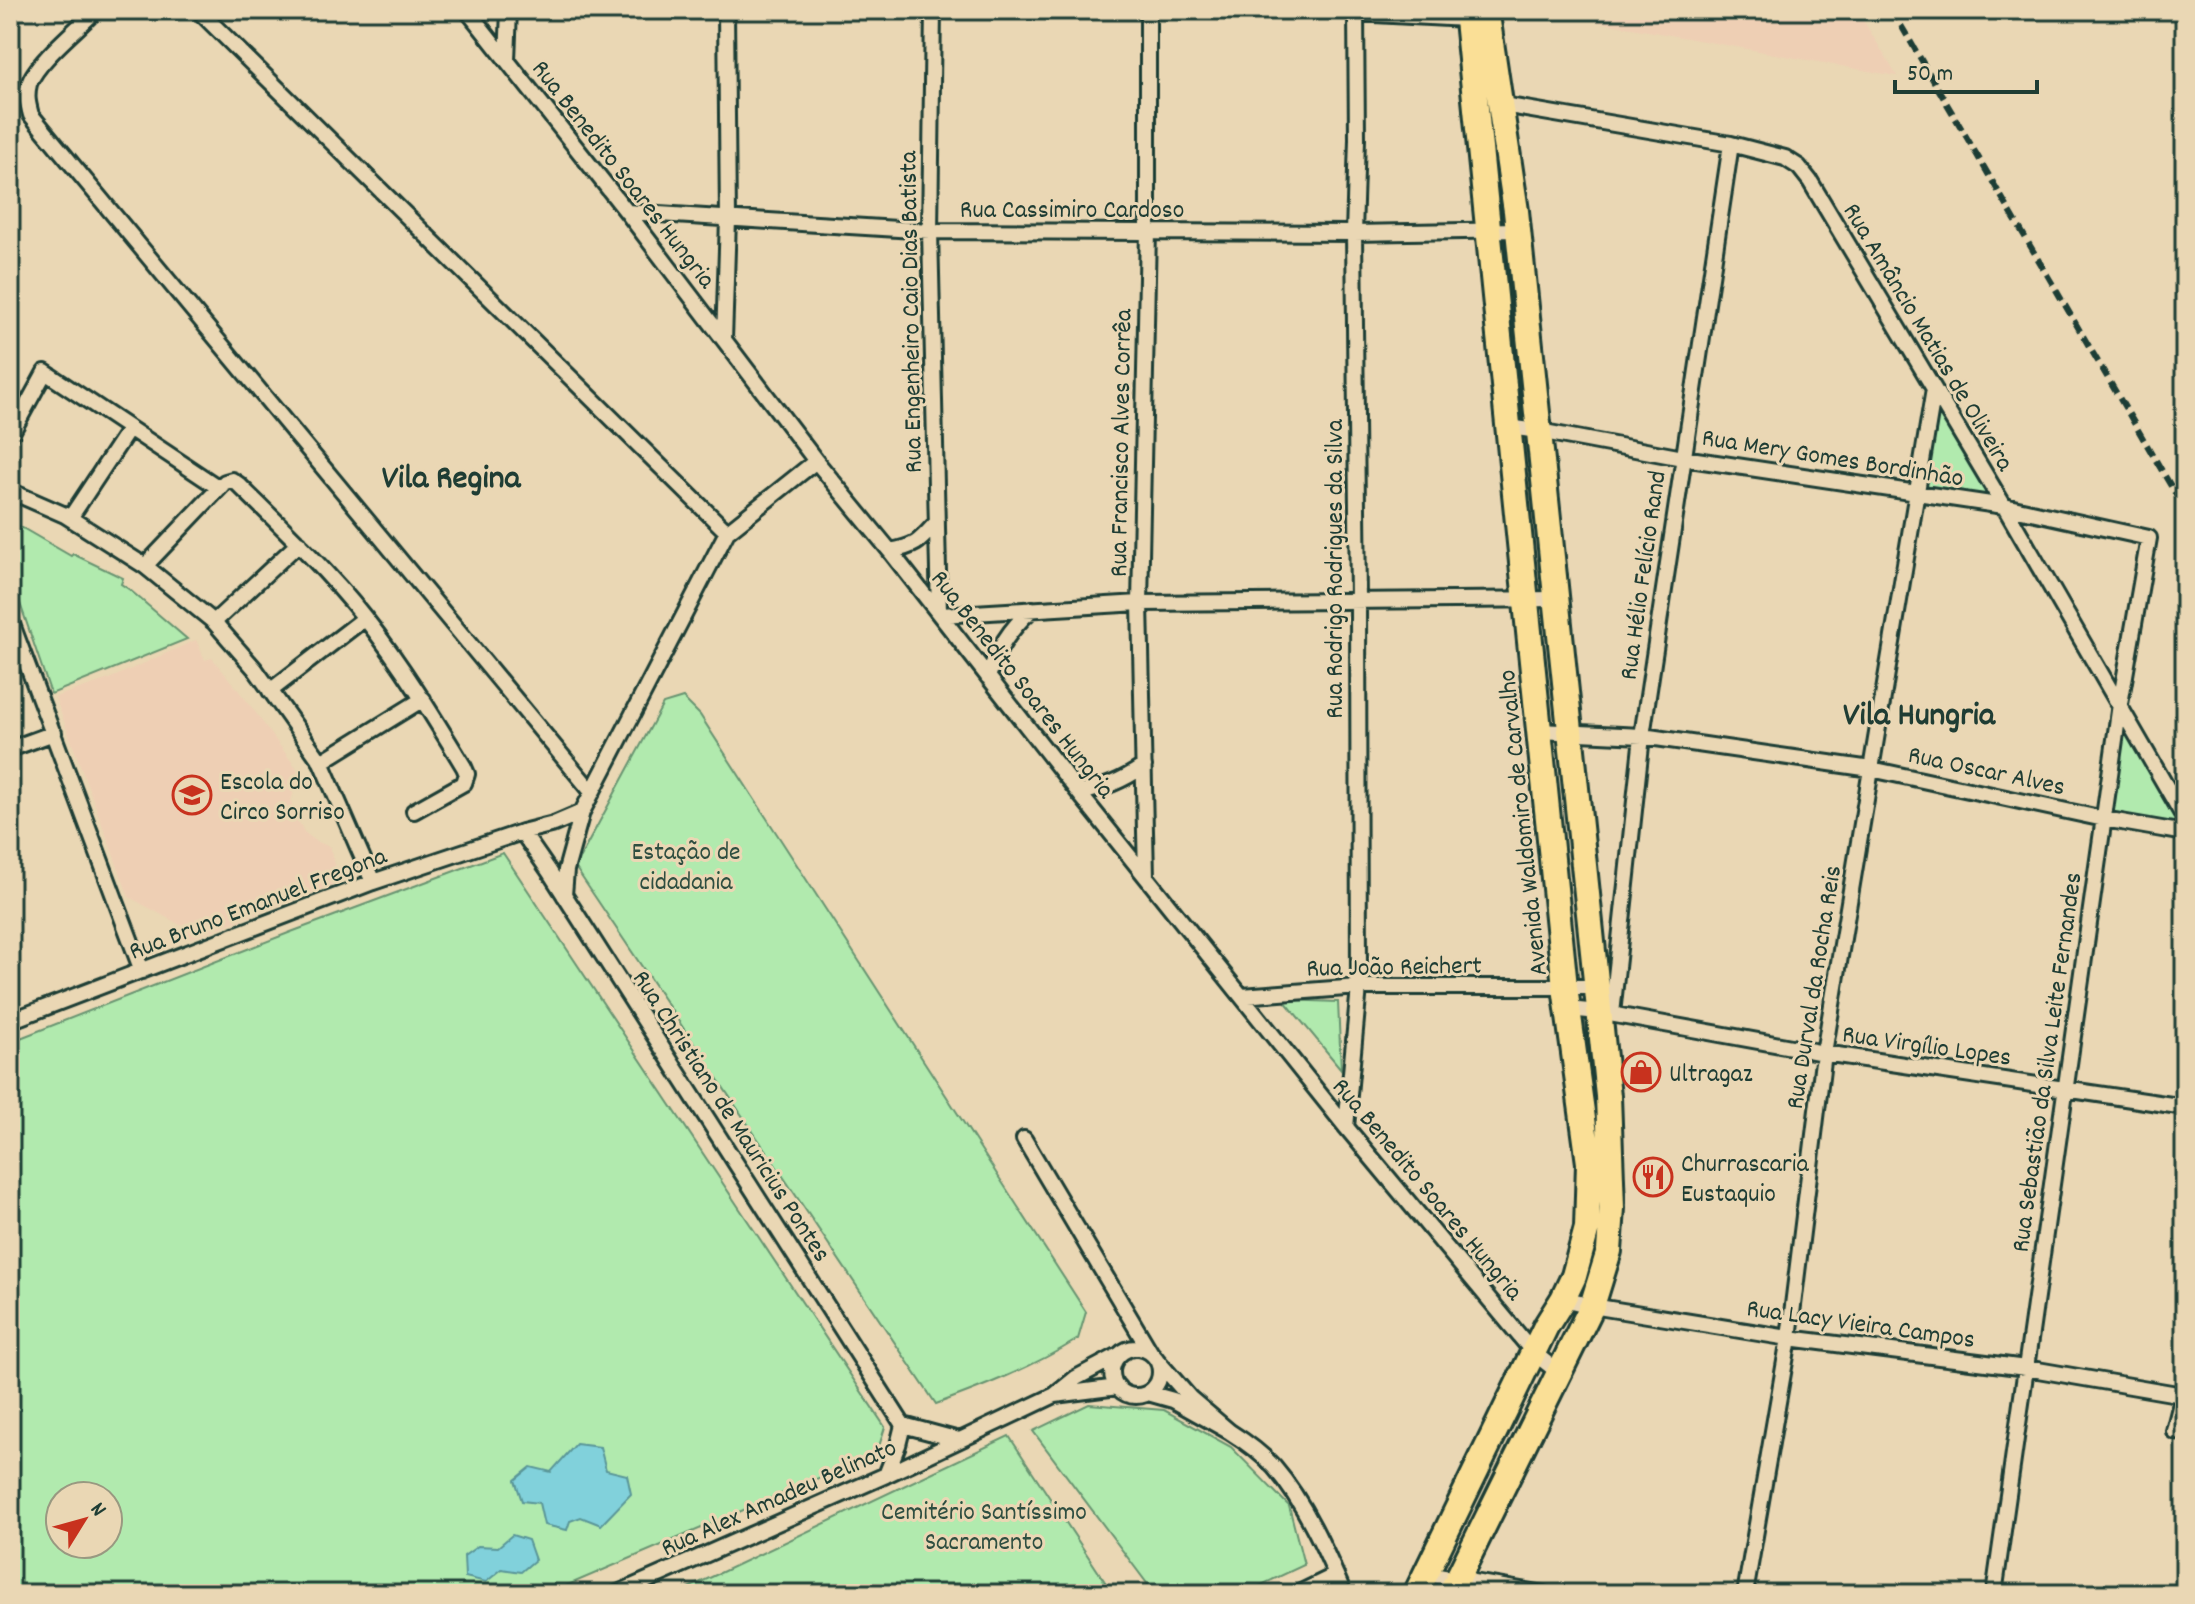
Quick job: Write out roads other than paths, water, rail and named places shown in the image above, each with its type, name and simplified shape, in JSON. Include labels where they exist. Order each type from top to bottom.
[{"type":"main road","name":"Avenida Waldomiro de Carvalho","points":[[1421,1584],[1533,1352],[1574,1276],[1587,1228],[1589,1163],[1567,998],[1487,232],[1474,100],[1472,13]]},
{"type":"main road","points":[[1454,1587],[1592,1306],[1609,1251],[1612,1208],[1606,1013],[1596,987],[1518,230],[1488,22],[1472,13]]},
{"type":"street","points":[[96,10],[35,71],[27,101],[31,115],[592,792]]},
{"type":"street","points":[[198,10],[727,532]]},
{"type":"street","name":"Rua Benedito Soares Hungria","points":[[467,10],[627,212],[816,461],[1346,1127],[1533,1352],[1559,1373]]},
{"type":"street","points":[[507,60],[509,10]]},
{"type":"street","points":[[724,340],[728,219],[726,10]]},
{"type":"street","name":"Rua Engenheiro Caio Dias Batista","points":[[933,10],[930,231],[940,614]]},
{"type":"street","name":"Rua Francisco Alves Corrêa","points":[[1146,877],[1140,603],[1148,231],[1148,10]]},
{"type":"street","points":[[1356,12],[1472,13]]},
{"type":"street","name":"Rua Rodrigo Rodrigues da Silva","points":[[1346,1127],[1359,987],[1354,233],[1356,12]]},
{"type":"street","name":"Rua Amâncio Matias de Oliveira","points":[[1474,100],[1731,144],[1785,158],[1799,167],[2004,506],[2185,819]]},
{"type":"street","name":"Rua Hélio Felício Rand","points":[[1606,1013],[1642,736],[1731,144]]},
{"type":"street","name":"Rua Cassimiro Cardoso","points":[[627,212],[930,231],[1354,233],[1518,230]]},
{"type":"street","points":[[10,436],[45,372],[219,488]]},
{"type":"street","name":"Rua Durval da Rocha Reis","points":[[1745,1594],[1789,1338],[1824,1053],[1934,389]]},
{"type":"street","name":"Rua Mery Gomes Bordinhão","points":[[1508,427],[1683,458],[2004,506],[2149,538]]},
{"type":"street","points":[[70,518],[129,429]]},
{"type":"street","points":[[564,896],[566,870],[582,812],[727,532],[816,461]]},
{"type":"street","points":[[145,566],[225,482],[232,480],[238,484],[299,543],[365,618],[423,699],[464,767],[467,774],[464,783],[414,811]]},
{"type":"street","points":[[10,491],[70,518],[145,566],[214,622],[255,669],[321,762],[373,882]]},
{"type":"street","points":[[890,551],[910,547],[920,541],[937,522]]},
{"type":"street","name":"Rua Sebastião da Silva Leite Fernandes","points":[[1994,1594],[2120,704],[2149,538]]},
{"type":"street","points":[[214,622],[299,543]]},
{"type":"street","points":[[940,614],[1140,603],[1555,599]]},
{"type":"street","points":[[988,677],[1004,639],[1032,609]]},
{"type":"street","points":[[270,691],[365,618]]},
{"type":"street","points":[[10,619],[142,971]]},
{"type":"street","points":[[321,762],[423,699]]},
{"type":"street","name":"Rua Oscar Alves","points":[[1539,731],[1642,736],[1871,769],[2104,819],[2185,833]]},
{"type":"street","points":[[10,749],[54,733]]},
{"type":"street","points":[[1079,793],[1124,780],[1144,766]]},
{"type":"street","name":"Rua Bruno Emanuel Fregona","points":[[10,1021],[373,882],[554,824],[582,812]]},
{"type":"street","name":"Rua Christiano de Mauricius Pontes","points":[[522,832],[903,1425]]},
{"type":"street","name":"Rua João Reichert","points":[[1242,996],[1359,987],[1567,998],[1596,987]]},
{"type":"street","name":"Rua Virgílio Lopes","points":[[1567,998],[1606,1013],[1824,1053],[2185,1107]]},
{"type":"street","points":[[1024,1139],[1153,1356],[1160,1373],[1159,1381],[1148,1393]]},
{"type":"street","name":"Rua Lacy Vieira Campos","points":[[1563,1299],[1789,1338],[2026,1368],[2183,1395],[2174,1431],[2185,1432]]},
{"type":"street","points":[[1055,1395],[1076,1378],[1122,1353],[1137,1349],[1153,1356],[1190,1398],[1230,1432]]},
{"type":"street","points":[[1122,1353],[1113,1372],[1118,1387],[1124,1393],[1132,1396],[1148,1393],[1173,1400],[1230,1432],[1254,1448],[1274,1467],[1299,1503],[1344,1594]]},
{"type":"street","points":[[1055,1395],[1118,1387]]},
{"type":"street","name":"Rua Alex Amadeu Belinato","points":[[616,1594],[886,1475],[1055,1395]]},
{"type":"street","points":[[886,1475],[903,1425],[959,1440]]},
{"type":"street","points":[[1297,1594],[1336,1575]]},
{"type":"street","points":[[1421,1584],[1544,1594]]},
{"type":"water","points":[[576,1444],[600,1447],[606,1470],[627,1475],[631,1494],[601,1525],[581,1517],[570,1521],[567,1530],[544,1525],[539,1503],[522,1501],[515,1480],[531,1467],[551,1472]]},
{"type":"water","points":[[512,1535],[528,1540],[535,1560],[521,1572],[502,1569],[486,1582],[465,1577],[464,1556],[478,1546],[498,1547]]},
{"type":"railway","points":[[1892,10],[2185,510]]},
{"type":"place","name":"Escola do Circo Sorriso","points":[[192,795]]},
{"type":"place","name":"Ultragaz","points":[[1641,1072]]},
{"type":"place","name":"Churrascaria Eustaquio","points":[[1653,1177]]},
{"type":"district","name":"Vila Regina","points":[[451,475]]},
{"type":"district","name":"Vila Hungria","points":[[1919,712]]},
{"type":"park label","name":"Estação de cidadania","points":[[686,865]]},
{"type":"park label","name":"Cemitério Santíssimo Sacramento","points":[[984,1525]]}]
